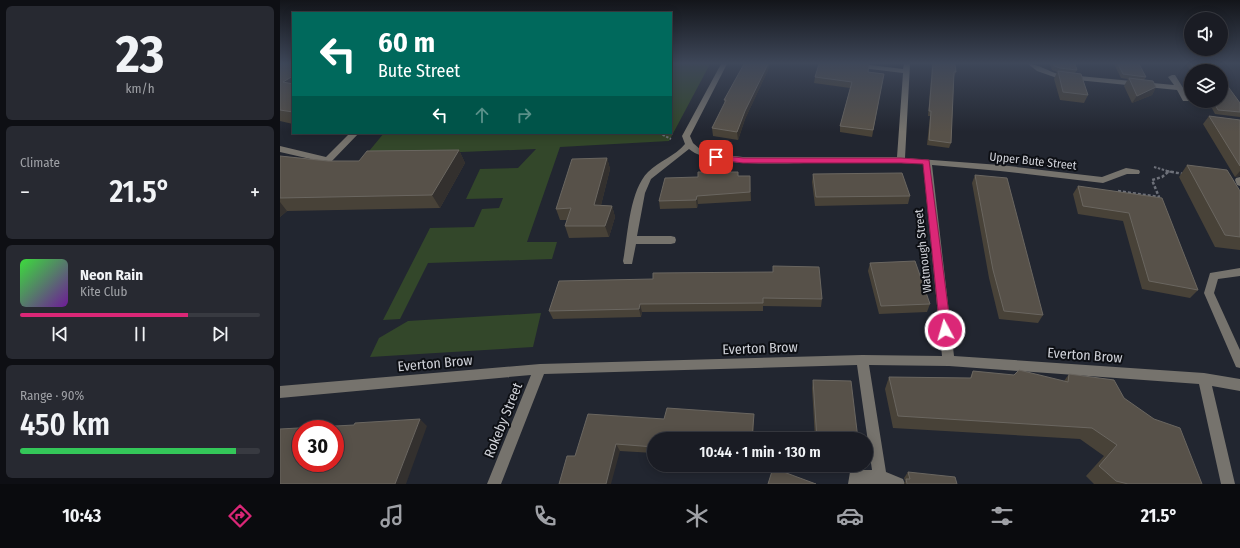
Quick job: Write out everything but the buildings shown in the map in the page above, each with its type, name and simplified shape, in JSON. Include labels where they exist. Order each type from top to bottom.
[{"type":"street","points":[[628,261],[642,186],[649,176],[684,152],[688,140],[713,87]]},
{"type":"street","points":[[901,160],[905,87]]},
{"type":"street","points":[[1164,87],[1178,88],[1184,96]]},
{"type":"street","points":[[280,149],[328,160],[354,134]]},
{"type":"street","name":"Upper Bute Street","points":[[688,140],[698,152],[710,156],[743,160],[901,160],[1000,168],[1103,180],[1126,172],[1136,172]]},
{"type":"street","name":"Watmough Street","points":[[927,162],[949,360]]},
{"type":"street","points":[[632,240],[671,240]]},
{"type":"street","points":[[1240,272],[1214,276],[1209,293],[1240,363]]},
{"type":"street","points":[[862,360],[880,477]]},
{"type":"street","name":"Everton Brow","points":[[280,392],[540,369],[862,360],[949,360],[1204,379],[1240,384]]},
{"type":"street","name":"Rokeby Street","points":[[494,484],[540,369]]},
{"type":"street","points":[[1204,379],[1228,484]]},
{"type":"street","points":[[855,484],[855,477],[880,477],[898,484]]},
{"type":"path","points":[[1154,167],[1168,172],[1191,175]]},
{"type":"path","points":[[1119,192],[1159,197],[1152,180],[1162,177],[1168,172]]},
{"type":"green space","points":[[672,87],[698,87],[669,141],[560,147],[527,242],[557,242],[552,259],[428,263],[400,319],[383,320],[430,228],[474,227],[482,209],[499,208],[503,198],[466,199],[480,169],[518,168],[536,149],[365,156],[383,134],[672,134]]},
{"type":"green space","points":[[541,313],[533,347],[370,357],[379,338],[408,321]]},
{"type":"route","points":[[716,157],[743,160],[901,160],[927,162],[945,330]]}]
